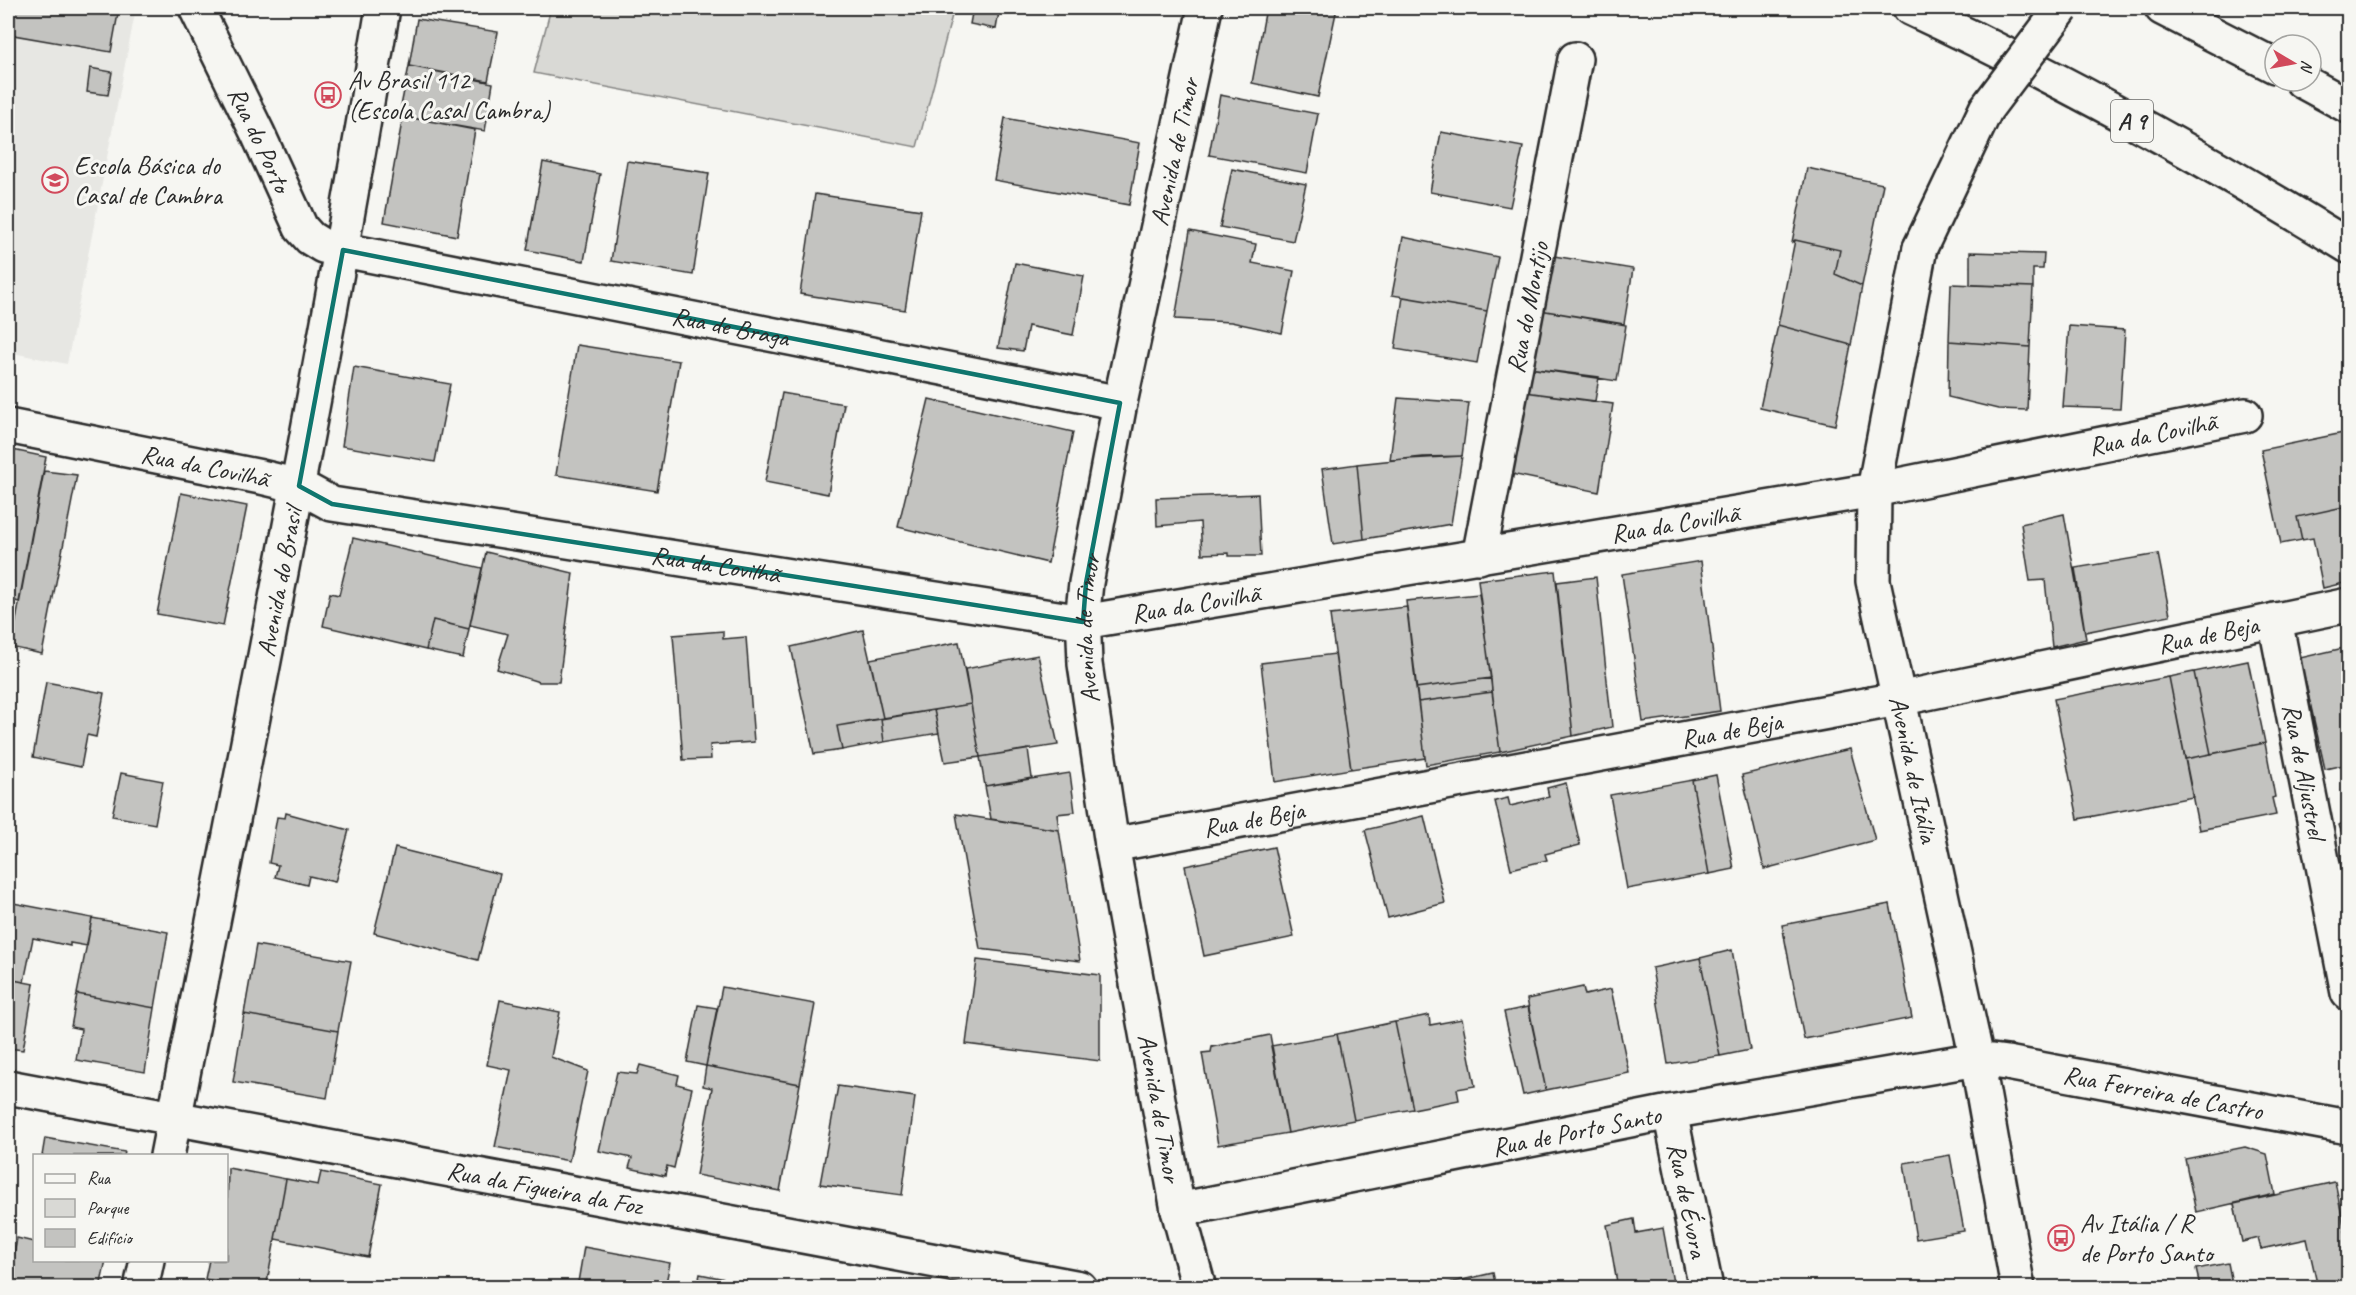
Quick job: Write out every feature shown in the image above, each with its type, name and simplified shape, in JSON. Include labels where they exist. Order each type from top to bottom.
[{"type":"main road","name":"Rua do Porto","points":[[196,8],[301,228],[310,238],[323,246],[343,250]]},
{"type":"main road","name":"Avenida do Brasil","points":[[167,1154],[343,250],[383,8]]},
{"type":"main road","name":"A 9","points":[[1910,8],[2053,78],[2252,188],[2349,246]]},
{"type":"main road","name":"Avenida de Itália","points":[[2018,1287],[1977,1059],[1874,581],[1874,490],[1920,249],[1986,110],[2062,8]]},
{"type":"main road","points":[[2162,8],[2263,60]]},
{"type":"main road","name":"Avenida de Timor","points":[[1199,1287],[1178,1210],[1112,845],[1085,664],[1083,622],[1086,583],[1120,404],[1200,9]]},
{"type":"main road","name":"Rua do Montijo","points":[[1479,556],[1575,60]]},
{"type":"main road","points":[[2323,92],[2349,106]]},
{"type":"main road","name":"Rua de Braga","points":[[343,250],[1120,404]]},
{"type":"main road","name":"Rua da Covilhã","points":[[8,426],[298,486],[332,504],[1083,622],[1874,490],[2246,416]]},
{"type":"main road","name":"Rua de Beja","points":[[1112,845],[1898,699],[2349,605]]},
{"type":"main road","name":"Rua de Aljustrel","points":[[2275,620],[2348,990]]},
{"type":"main road","name":"Rua de Porto Santo","points":[[1178,1210],[1670,1112],[1977,1059]]},
{"type":"main road","name":"Rua Ferreira de Castro","points":[[1977,1059],[2349,1127]]},
{"type":"main road","name":"Rua da Figueira da Foz","points":[[8,1087],[174,1120],[1080,1287]]},
{"type":"main road","name":"Rua de Évora","points":[[1670,1112],[1706,1287]]},
{"type":"main road","points":[[141,1287],[147,1262]]},
{"type":"highlighted area","points":[[343,250],[1120,403],[1086,583],[1083,622],[332,504],[299,486]]},
{"type":"shaded area","name":"Escola Básica do Casal de Cambra","points":[[8,8],[136,8],[67,364],[8,352]]},
{"type":"green space","points":[[551,8],[954,8],[917,147],[534,73]]},
{"type":"building","points":[[8,8],[119,8],[111,52],[8,34]]},
{"type":"building","points":[[973,8],[999,12],[996,29],[970,24]]},
{"type":"building","points":[[1266,8],[1337,8],[1318,97],[1252,83]]},
{"type":"building","points":[[417,19],[498,32],[488,81],[409,66]]},
{"type":"building","points":[[409,66],[493,83],[485,131],[399,116]]},
{"type":"building","points":[[90,68],[112,72],[108,95],[87,92]]},
{"type":"building","points":[[1220,95],[1318,114],[1307,173],[1209,155]]},
{"type":"building","points":[[403,116],[475,130],[457,236],[384,222]]},
{"type":"building","points":[[1005,118],[1140,143],[1129,205],[994,180]]},
{"type":"building","points":[[1441,132],[1523,147],[1510,207],[1430,192]]},
{"type":"building","points":[[627,161],[709,173],[693,275],[611,261]]},
{"type":"building","points":[[543,162],[600,174],[584,261],[527,250]]},
{"type":"building","points":[[1807,168],[1883,184],[1862,286],[1835,274],[1840,250],[1795,240],[1792,242]]},
{"type":"building","points":[[1232,169],[1306,184],[1293,241],[1220,227]]},
{"type":"building","points":[[815,194],[921,210],[905,310],[800,294]]},
{"type":"building","points":[[1190,231],[1256,244],[1252,263],[1294,271],[1282,333],[1231,322],[1175,319]]},
{"type":"building","points":[[1403,237],[1498,257],[1487,311],[1392,295]]},
{"type":"building","points":[[1795,240],[1840,250],[1835,274],[1862,286],[1851,345],[1778,325]]},
{"type":"building","points":[[1970,252],[2044,254],[2043,269],[2033,269],[2033,287],[1970,285]]},
{"type":"building","points":[[1548,255],[1633,269],[1624,324],[1540,310]]},
{"type":"building","points":[[1015,263],[1084,276],[1073,335],[1028,326],[1023,351],[998,348]]},
{"type":"building","points":[[1951,284],[2033,287],[2030,347],[1949,341]]},
{"type":"building","points":[[1403,297],[1487,311],[1477,363],[1395,349]]},
{"type":"building","points":[[1540,310],[1626,325],[1617,381],[1529,368]]},
{"type":"building","points":[[1778,325],[1851,345],[1835,425],[1760,408]]},
{"type":"building","points":[[2069,326],[2125,330],[2120,409],[2063,407]]},
{"type":"building","points":[[1949,341],[2030,347],[2027,410],[1998,409],[1948,397]]},
{"type":"building","points":[[577,345],[679,361],[657,491],[556,475]]},
{"type":"building","points":[[354,367],[450,384],[435,462],[342,446]]},
{"type":"building","points":[[1529,368],[1599,377],[1595,401],[1525,392]]},
{"type":"building","points":[[1525,392],[1613,404],[1599,492],[1511,474]]},
{"type":"building","points":[[782,393],[844,404],[828,494],[765,482]]},
{"type":"building","points":[[1398,398],[1469,403],[1462,456],[1390,460]]},
{"type":"building","points":[[929,399],[1073,432],[1048,563],[898,527]]},
{"type":"building","points":[[2348,432],[2348,506],[2297,517],[2302,540],[2281,544],[2261,450]]},
{"type":"building","points":[[8,449],[46,457],[19,602],[8,599]]},
{"type":"building","points":[[1462,456],[1451,524],[1364,539],[1357,464],[1423,457]]},
{"type":"building","points":[[1357,464],[1364,539],[1333,544],[1322,469]]},
{"type":"building","points":[[44,471],[77,475],[42,654],[11,647]]},
{"type":"building","points":[[181,493],[247,506],[223,626],[157,614]]},
{"type":"building","points":[[1258,494],[1261,556],[1229,556],[1229,553],[1202,554],[1200,522],[1157,526],[1156,498]]},
{"type":"building","points":[[2348,506],[2348,582],[2323,588],[2313,538],[2302,540],[2297,517]]},
{"type":"building","points":[[2064,514],[2086,639],[2052,647],[2045,580],[2030,581],[2021,524]]},
{"type":"building","points":[[353,538],[482,568],[469,629],[433,620],[426,650],[323,626],[330,593],[339,595]]},
{"type":"building","points":[[486,552],[573,573],[559,682],[539,682],[497,669],[508,634],[470,625]]},
{"type":"building","points":[[2158,554],[2170,615],[2085,632],[2075,568]]},
{"type":"building","points":[[1701,561],[1720,711],[1643,722],[1622,574]]},
{"type":"building","points":[[1555,571],[1573,736],[1500,752],[1478,580]]},
{"type":"building","points":[[1596,577],[1612,727],[1573,736],[1557,582]]},
{"type":"building","points":[[1479,594],[1491,678],[1416,688],[1406,601]]},
{"type":"building","points":[[1407,607],[1425,758],[1351,769],[1330,615]]},
{"type":"building","points":[[433,620],[469,629],[463,658],[426,650]]},
{"type":"building","points":[[863,630],[883,718],[837,726],[842,750],[814,754],[791,647]]},
{"type":"building","points":[[723,631],[723,639],[746,637],[754,742],[710,745],[711,759],[683,760],[673,635]]},
{"type":"building","points":[[959,642],[971,704],[883,718],[870,659]]},
{"type":"building","points":[[2348,647],[2348,764],[2325,769],[2300,658]]},
{"type":"building","points":[[1335,654],[1351,769],[1275,782],[1261,663]]},
{"type":"building","points":[[1038,655],[1058,745],[980,757],[965,669]]},
{"type":"building","points":[[2248,661],[2265,743],[2211,754],[2194,672]]},
{"type":"building","points":[[2194,672],[2211,754],[2185,759],[2169,677]]},
{"type":"building","points":[[2169,677],[2193,797],[2078,819],[2054,699]]},
{"type":"building","points":[[1491,678],[1492,692],[1418,702],[1416,688]]},
{"type":"building","points":[[46,682],[104,693],[96,737],[87,735],[81,767],[33,757]]},
{"type":"building","points":[[1492,692],[1500,752],[1426,765],[1418,702]]},
{"type":"building","points":[[971,704],[980,757],[945,762],[934,710]]},
{"type":"building","points":[[934,710],[939,733],[884,742],[881,719]]},
{"type":"building","points":[[881,719],[884,742],[842,750],[837,726]]},
{"type":"building","points":[[2265,743],[2276,815],[2199,830],[2185,759]]},
{"type":"building","points":[[1028,749],[1032,778],[985,786],[980,757]]},
{"type":"building","points":[[1850,749],[1875,840],[1764,869],[1742,775]]},
{"type":"building","points":[[121,773],[163,781],[155,824],[112,816]]},
{"type":"building","points":[[1070,773],[1075,812],[1057,814],[1059,830],[991,819],[985,786]]},
{"type":"building","points":[[1716,775],[1734,869],[1709,874],[1692,780]]},
{"type":"building","points":[[1692,780],[1709,874],[1627,889],[1610,795]]},
{"type":"building","points":[[1566,783],[1580,845],[1545,854],[1547,860],[1511,869],[1495,801],[1508,798],[1510,806],[1549,797],[1547,788]]},
{"type":"building","points":[[286,813],[349,830],[335,882],[309,876],[307,885],[275,877],[278,865],[269,863],[277,817],[285,818]]},
{"type":"building","points":[[956,814],[1059,830],[1080,961],[980,949]]},
{"type":"building","points":[[1424,816],[1445,903],[1388,918],[1365,830]]},
{"type":"building","points":[[2348,820],[2348,833],[2343,836],[2339,825]]},
{"type":"building","points":[[1274,847],[1294,937],[1204,956],[1185,866]]},
{"type":"building","points":[[395,848],[500,874],[478,960],[374,933]]},
{"type":"building","points":[[8,902],[92,918],[87,946],[70,943],[70,946],[33,938],[24,982],[8,979]]},
{"type":"building","points":[[1890,904],[1912,1018],[1804,1039],[1782,925]]},
{"type":"building","points":[[92,918],[168,932],[155,1008],[77,994]]},
{"type":"building","points":[[256,945],[351,961],[338,1031],[244,1014]]},
{"type":"building","points":[[1732,950],[1750,1050],[1720,1056],[1700,958]]},
{"type":"building","points":[[1700,958],[1720,1056],[1668,1064],[1652,968]]},
{"type":"building","points":[[977,960],[1100,975],[1100,1061],[966,1044]]},
{"type":"building","points":[[8,979],[34,984],[23,1050],[8,1048]]},
{"type":"building","points":[[722,987],[815,1004],[800,1084],[706,1066]]},
{"type":"building","points":[[1583,987],[1585,995],[1611,989],[1629,1073],[1546,1090],[1527,999]]},
{"type":"building","points":[[77,994],[155,1008],[145,1072],[76,1060],[81,1029],[71,1027]]},
{"type":"building","points":[[500,1000],[560,1012],[551,1057],[588,1071],[569,1161],[495,1147],[511,1070],[487,1065]]},
{"type":"building","points":[[698,1005],[717,1008],[706,1066],[687,1062]]},
{"type":"building","points":[[1528,1007],[1546,1090],[1523,1095],[1504,1012]]},
{"type":"building","points":[[244,1014],[338,1031],[327,1098],[233,1082]]},
{"type":"building","points":[[1429,1015],[1430,1025],[1462,1019],[1475,1086],[1457,1089],[1459,1100],[1413,1109],[1395,1022]]},
{"type":"building","points":[[1395,1022],[1413,1109],[1354,1120],[1337,1034]]},
{"type":"building","points":[[1337,1034],[1354,1120],[1288,1133],[1271,1046]]},
{"type":"building","points":[[1270,1035],[1288,1133],[1218,1145],[1202,1053],[1211,1052],[1212,1047]]},
{"type":"building","points":[[640,1065],[679,1075],[677,1084],[692,1088],[674,1168],[667,1166],[665,1176],[629,1168],[632,1158],[599,1151],[617,1072],[637,1074]]},
{"type":"building","points":[[706,1066],[800,1084],[780,1191],[696,1175],[712,1088],[703,1086]]},
{"type":"building","points":[[838,1086],[915,1097],[902,1195],[820,1184]]},
{"type":"building","points":[[8,1115],[15,1116],[8,1160]]},
{"type":"building","points":[[45,1138],[125,1152],[124,1154],[42,1154]]},
{"type":"building","points":[[2245,1147],[2267,1154],[2275,1194],[2196,1212],[2185,1159]]},
{"type":"building","points":[[1950,1155],[1964,1231],[1916,1239],[1904,1163]]},
{"type":"building","points":[[228,1168],[286,1179],[266,1288],[251,1288],[205,1279],[209,1262],[228,1262]]},
{"type":"building","points":[[321,1172],[382,1184],[368,1257],[275,1239],[286,1179],[318,1185]]},
{"type":"building","points":[[2335,1182],[2348,1244],[2348,1288],[2318,1288],[2307,1239],[2261,1249],[2258,1238],[2242,1242],[2234,1204]]},
{"type":"building","points":[[1634,1219],[1636,1233],[1663,1228],[1674,1288],[1618,1288],[1607,1225]]},
{"type":"building","points":[[17,1238],[33,1242],[33,1262],[106,1262],[100,1288],[8,1288]]},
{"type":"building","points":[[584,1247],[670,1263],[665,1288],[577,1288]]},
{"type":"building","points":[[2228,1263],[2233,1288],[2194,1288],[2200,1286],[2196,1269]]},
{"type":"building","points":[[1493,1273],[1496,1288],[1427,1288]]},
{"type":"building","points":[[700,1274],[761,1286],[764,1288],[697,1288]]},
{"type":"place","name":"Av Brasil 112 (Escola Casal Cambra)","points":[[328,95]]},
{"type":"place","name":"Escola Básica do Casal de Cambra","points":[[55,180]]},
{"type":"place","name":"Av Itália / R de Porto Santo","points":[[2061,1238]]}]
